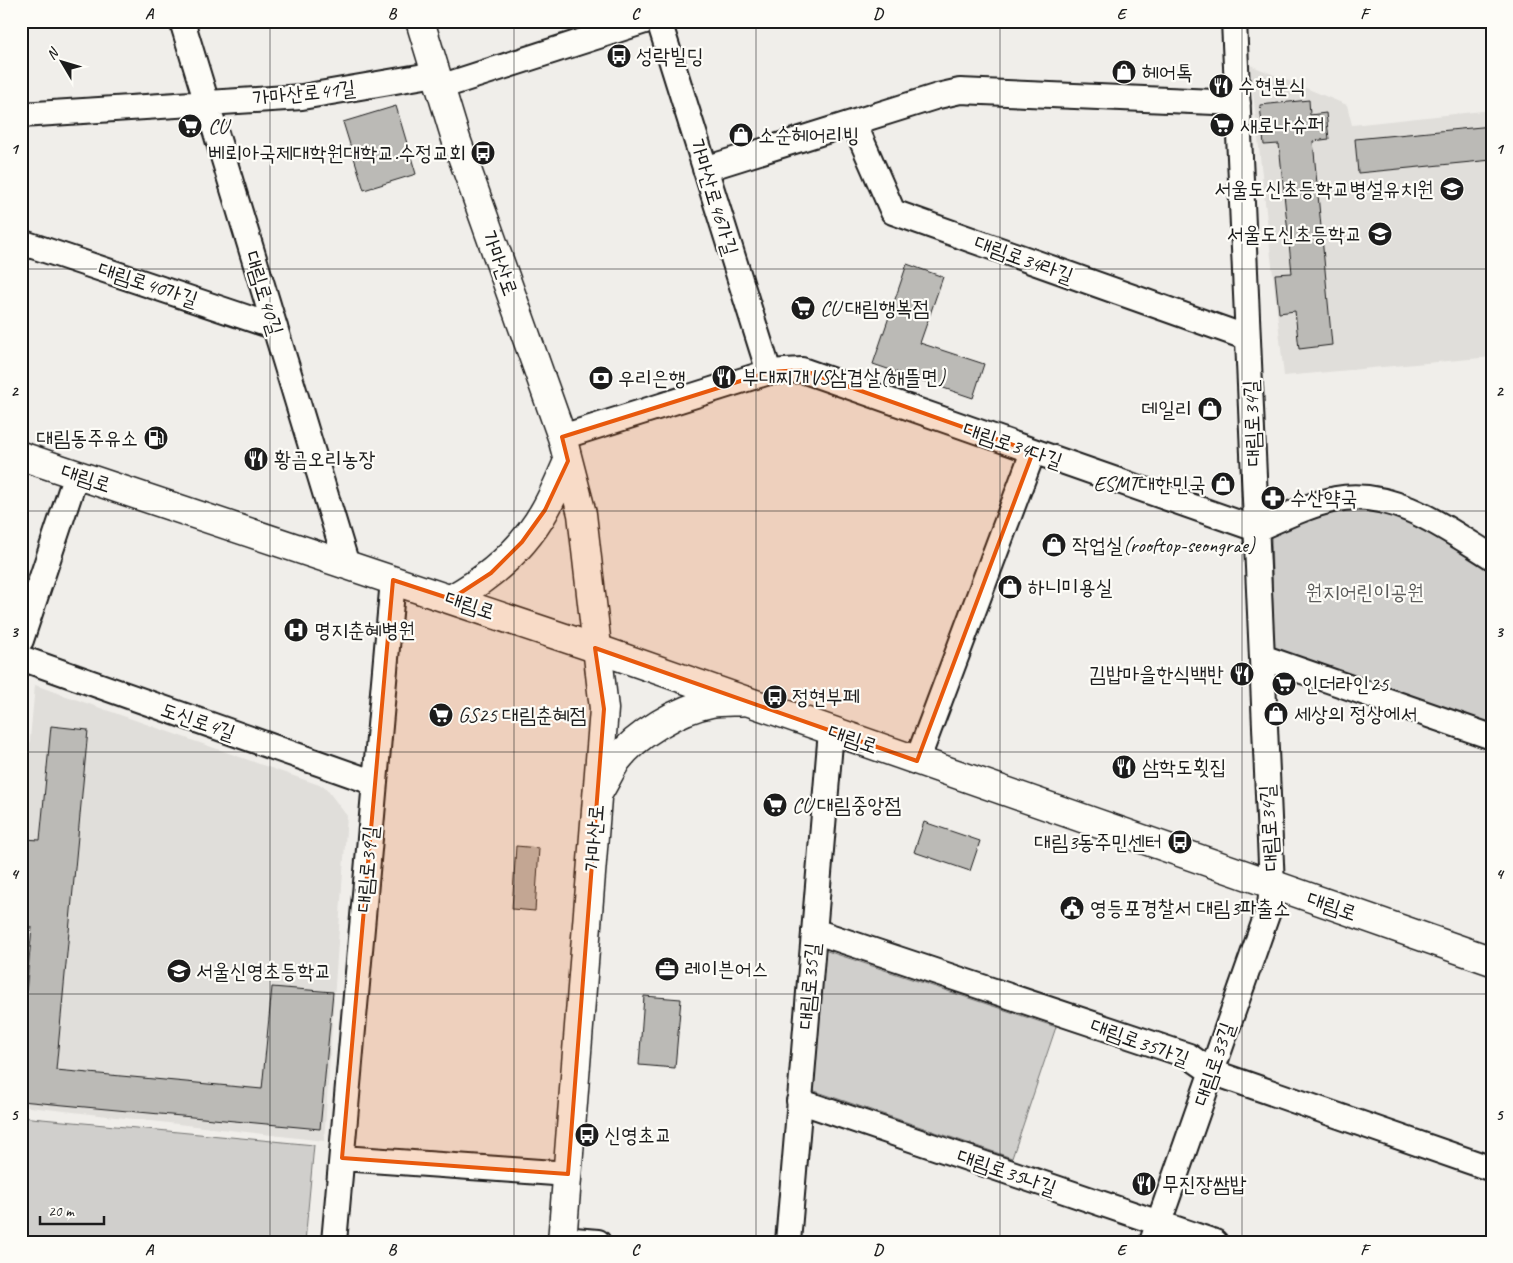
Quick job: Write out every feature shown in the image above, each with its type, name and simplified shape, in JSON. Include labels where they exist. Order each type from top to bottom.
[{"type":"main road","name":"가마산로","points":[[420,21],[456,139],[565,449],[582,514],[604,709],[562,1240]]},
{"type":"main road","points":[[451,599],[491,572],[522,542],[545,510],[565,449]]},
{"type":"main road","name":"대림로","points":[[21,456],[596,648],[917,762],[1492,961]]},
{"type":"main road","points":[[597,796],[617,760],[634,742],[660,725],[683,712],[711,703],[746,701]]},
{"type":"street","name":"대림로40길","points":[[182,21],[347,565]]},
{"type":"street","points":[[438,80],[645,21]]},
{"type":"street","name":"가마산로46가길","points":[[659,21],[770,372]]},
{"type":"street","name":"대림로34길","points":[[1234,21],[1272,886]]},
{"type":"street","name":"가마산로41길","points":[[21,115],[302,97],[438,80]]},
{"type":"street","points":[[705,169],[938,96],[960,91],[1238,103]]},
{"type":"street","name":"대림로34라길","points":[[854,123],[893,212],[1248,338]]},
{"type":"street","name":"대림로40가길","points":[[21,242],[275,327]]},
{"type":"street","name":"대림로34다길","points":[[770,372],[802,370],[1256,529]]},
{"type":"street","points":[[565,449],[770,372]]},
{"type":"street","points":[[917,762],[1033,452]]},
{"type":"street","points":[[21,640],[76,475]]},
{"type":"street","points":[[1256,529],[1315,505],[1337,499],[1374,500],[1412,511],[1442,526],[1492,557]]},
{"type":"street","name":"대림로39길","points":[[334,1242],[393,580]]},
{"type":"street","points":[[1262,657],[1492,737]]},
{"type":"street","name":"도신로4길","points":[[21,658],[375,783]]},
{"type":"street","name":"대림로35길","points":[[788,1242],[831,731]]},
{"type":"street","name":"대림로33길","points":[[1156,1232],[1270,906],[1272,886]]},
{"type":"street","name":"대림로35가길","points":[[814,931],[1189,1056],[1212,1072],[1492,1169]]},
{"type":"street","name":"대림로35나길","points":[[799,1101],[1156,1232],[1215,1242]]},
{"type":"street","points":[[342,1158],[568,1174]]},
{"type":"street","points":[[562,1240],[598,1242]]},
{"type":"highlighted area","points":[[802,370],[1033,452],[917,761],[595,648],[604,709],[568,1174],[342,1158],[393,580],[451,599],[491,573],[522,542],[545,510],[568,461],[562,437],[769,372]]},
{"type":"shaded area","name":"서울도신초등학교","points":[[1250,65],[1347,105],[1352,125],[1492,110],[1492,357],[1284,376]]},
{"type":"shaded area","name":"서울신영초등학교","points":[[35,685],[325,787],[347,816],[324,1141],[21,1106],[21,837]]},
{"type":"green space","name":"원지어린이공원","points":[[1362,505],[1410,518],[1492,566],[1492,726],[1274,651],[1271,534],[1315,511]]},
{"type":"green space","points":[[824,950],[1056,1027],[1012,1158],[812,1090]]},
{"type":"green space","points":[[21,1117],[314,1145],[305,1242],[21,1242]]},
{"type":"building","points":[[1309,100],[1310,115],[1326,113],[1329,139],[1313,141],[1332,345],[1299,349],[1295,311],[1279,313],[1275,274],[1292,273],[1279,144],[1264,145],[1260,105]]},
{"type":"building","points":[[396,106],[416,174],[364,190],[343,122]]},
{"type":"building","points":[[1492,126],[1492,160],[1358,173],[1355,139]]},
{"type":"building","points":[[907,264],[943,277],[920,343],[984,364],[973,398],[873,364]]},
{"type":"building","points":[[51,726],[88,730],[56,1070],[262,1089],[272,987],[333,992],[320,1129],[21,1101],[21,1048],[32,927],[21,926],[21,865],[24,839],[40,840]]},
{"type":"building","points":[[924,822],[980,841],[970,871],[914,852]]},
{"type":"building","points":[[516,846],[539,848],[535,911],[512,909]]},
{"type":"building","points":[[644,996],[681,999],[675,1068],[639,1065]]},
{"type":"place","name":"성락빌딩","points":[[619,56]]},
{"type":"place","name":"헤어톡","points":[[1124,72]]},
{"type":"place","name":"수현분식","points":[[1221,86]]},
{"type":"place","name":"새로나슈퍼","points":[[1222,125]]},
{"type":"place","name":"CU","points":[[190,126]]},
{"type":"place","name":"소순헤어리빙","points":[[741,135]]},
{"type":"place","name":"베뢰아국제대학원대학교.수정교회","points":[[483,153]]},
{"type":"place","name":"서울도신초등학교병설유치원","points":[[1452,189]]},
{"type":"place","name":"서울도신초등학교","points":[[1380,234]]},
{"type":"place","name":"CU 대림행복점","points":[[803,308]]},
{"type":"place","name":"부대찌개VS삼겹살(해뜰면)","points":[[724,377]]},
{"type":"place","name":"우리은행","points":[[601,378]]},
{"type":"place","name":"데일리","points":[[1210,409]]},
{"type":"place","name":"대림동주유소","points":[[156,438]]},
{"type":"place","name":"황금오리농장","points":[[256,459]]},
{"type":"place","name":"ESMT대한민국","points":[[1223,484]]},
{"type":"place","name":"수산약국","points":[[1273,498]]},
{"type":"place","name":"작업실(rooftop-seongrae)","points":[[1054,545]]},
{"type":"place","name":"하니미용실","points":[[1010,587]]},
{"type":"place","name":"명지춘혜병원","points":[[296,630]]},
{"type":"place","name":"김밥마을한식백반","points":[[1242,674]]},
{"type":"place","name":"인더라인25","points":[[1284,684]]},
{"type":"place","name":"정현부페","points":[[775,697]]},
{"type":"place","name":"세상의 정상에서","points":[[1276,714]]},
{"type":"place","name":"GS25 대림춘혜점","points":[[441,715]]},
{"type":"place","name":"삼학도횟집","points":[[1124,767]]},
{"type":"place","name":"CU 대림중앙점","points":[[775,805]]},
{"type":"place","name":"대림3동주민센터","points":[[1180,842]]},
{"type":"place","name":"영등포경찰서 대림3파출소","points":[[1072,908]]},
{"type":"place","name":"레이븐어스","points":[[667,969]]},
{"type":"place","name":"서울신영초등학교","points":[[179,971]]},
{"type":"place","name":"신영초교","points":[[587,1135]]},
{"type":"place","name":"무진장쌈밥","points":[[1144,1184]]}]
